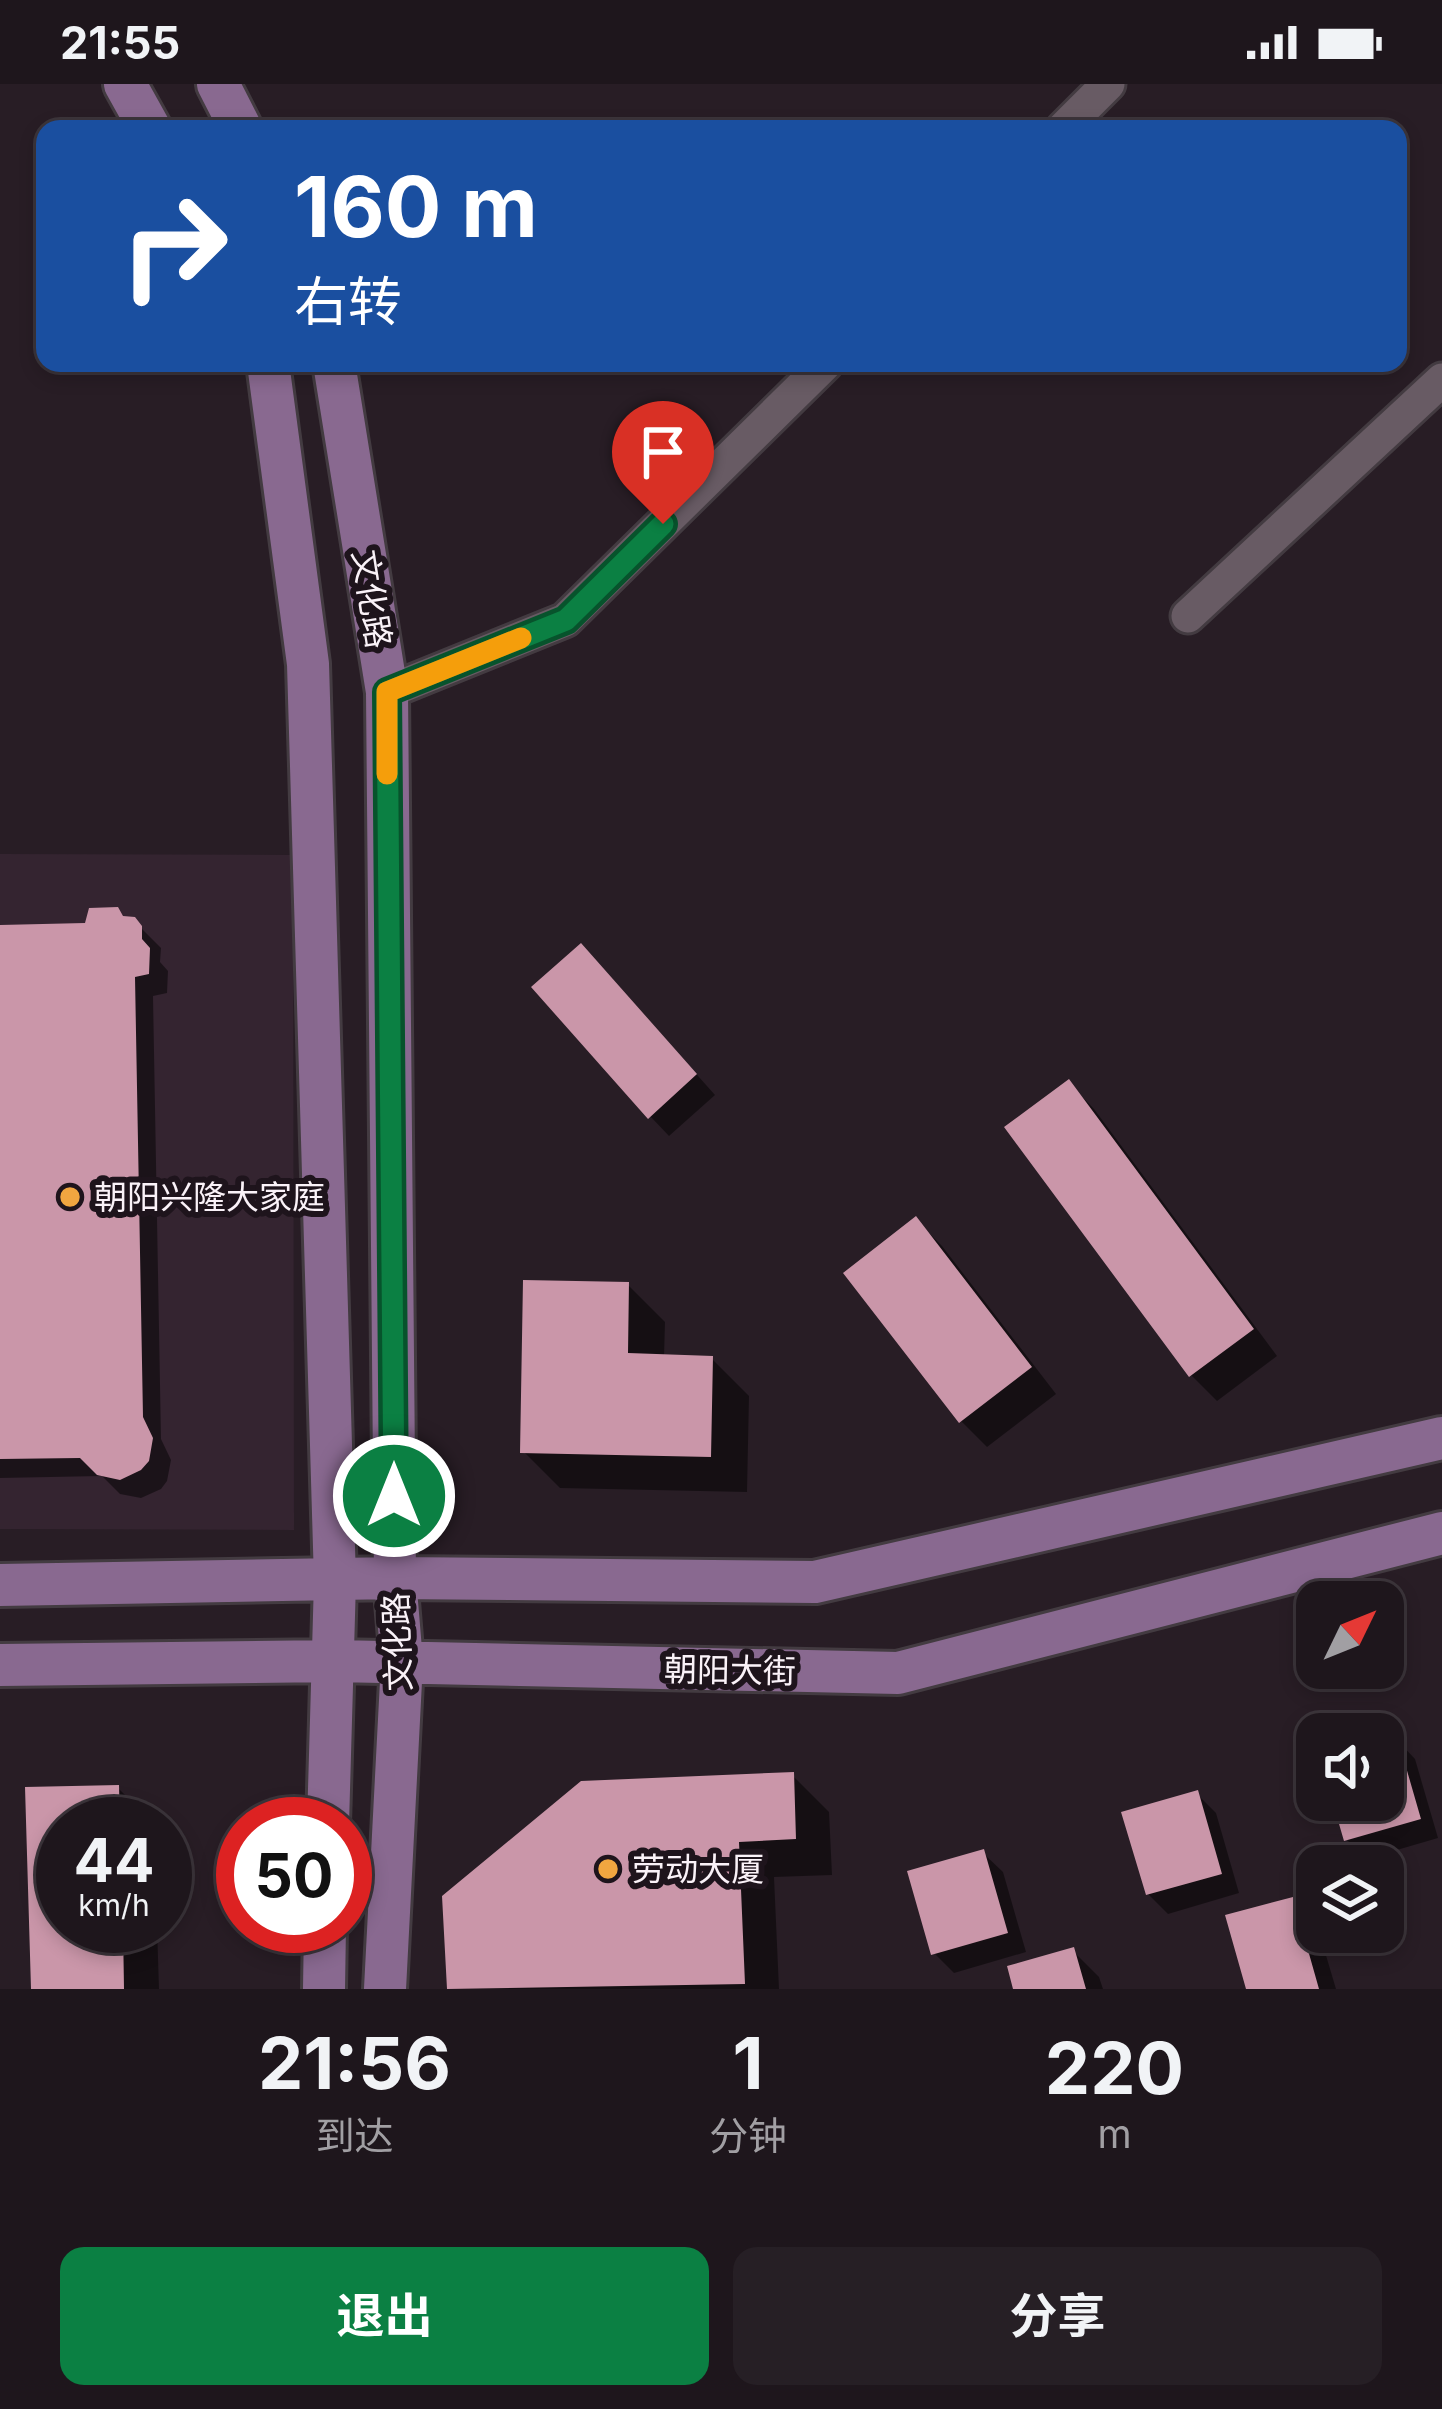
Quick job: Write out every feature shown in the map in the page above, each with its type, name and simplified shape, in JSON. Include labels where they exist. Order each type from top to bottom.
[{"type":"main road","points":[[125,84],[145,120]]},
{"type":"main road","points":[[218,84],[236,120]]},
{"type":"main road","name":"文化路","points":[[269,372],[308,664],[335,1581],[329,1797]]},
{"type":"main road","name":"文化路","points":[[335,372],[387,692],[395,1578],[402,1662],[385,1989]]},
{"type":"main road","points":[[0,1585],[395,1578],[815,1582],[1442,1438]]},
{"type":"main road","name":"朝阳大街","points":[[0,1665],[335,1661],[898,1673],[1442,1533]]},
{"type":"main road","points":[[324,1989],[325,1953]]},
{"type":"street","points":[[1072,120],[1108,84]]},
{"type":"street","points":[[387,692],[566,620],[817,372]]},
{"type":"street","points":[[1188,616],[1442,380]]},
{"type":"shaded area","points":[[0,854],[293,855],[294,1530],[0,1529]]},
{"type":"building","name":"朝阳兴隆大家庭","points":[[118,907],[123,916],[135,917],[150,948],[149,974],[135,977],[143,1417],[153,1438],[149,1461],[120,1480],[97,1475],[80,1458],[0,1459],[0,925],[85,923],[89,908]]},
{"type":"building","points":[[581,943],[697,1074],[648,1119],[531,987]]},
{"type":"building","points":[[1069,1079],[1254,1329],[1189,1377],[1004,1127]]},
{"type":"building","points":[[916,1216],[1032,1367],[959,1423],[843,1273]]},
{"type":"building","points":[[523,1280],[629,1282],[628,1353],[713,1356],[711,1457],[520,1453]]},
{"type":"building","points":[[1404,1760],[1421,1819],[1344,1841],[1338,1821],[1404,1821]]},
{"type":"building","name":"劳动大厦","points":[[794,1772],[796,1839],[739,1842],[745,1984],[447,1989],[442,1896],[581,1781]]},
{"type":"building","points":[[119,1785],[119,1797],[36,1797],[36,1953],[123,1953],[124,1989],[31,1989],[25,1787]]},
{"type":"building","points":[[1198,1790],[1222,1874],[1146,1895],[1121,1812]]},
{"type":"building","points":[[984,1849],[1008,1933],[931,1955],[907,1871]]},
{"type":"building","points":[[1293,1897],[1296,1953],[1309,1953],[1319,1989],[1246,1989],[1225,1915]]},
{"type":"building","points":[[1074,1947],[1086,1989],[1013,1989],[1007,1966]]},
{"type":"slow traffic","points":[[387,774],[387,692],[521,638]]},
{"type":"place","name":"朝阳兴隆大家庭","points":[[70,1197]]},
{"type":"place","name":"劳动大厦","points":[[608,1869]]},
{"type":"route","points":[[394,1496],[387,692],[566,620],[663,524]]}]
